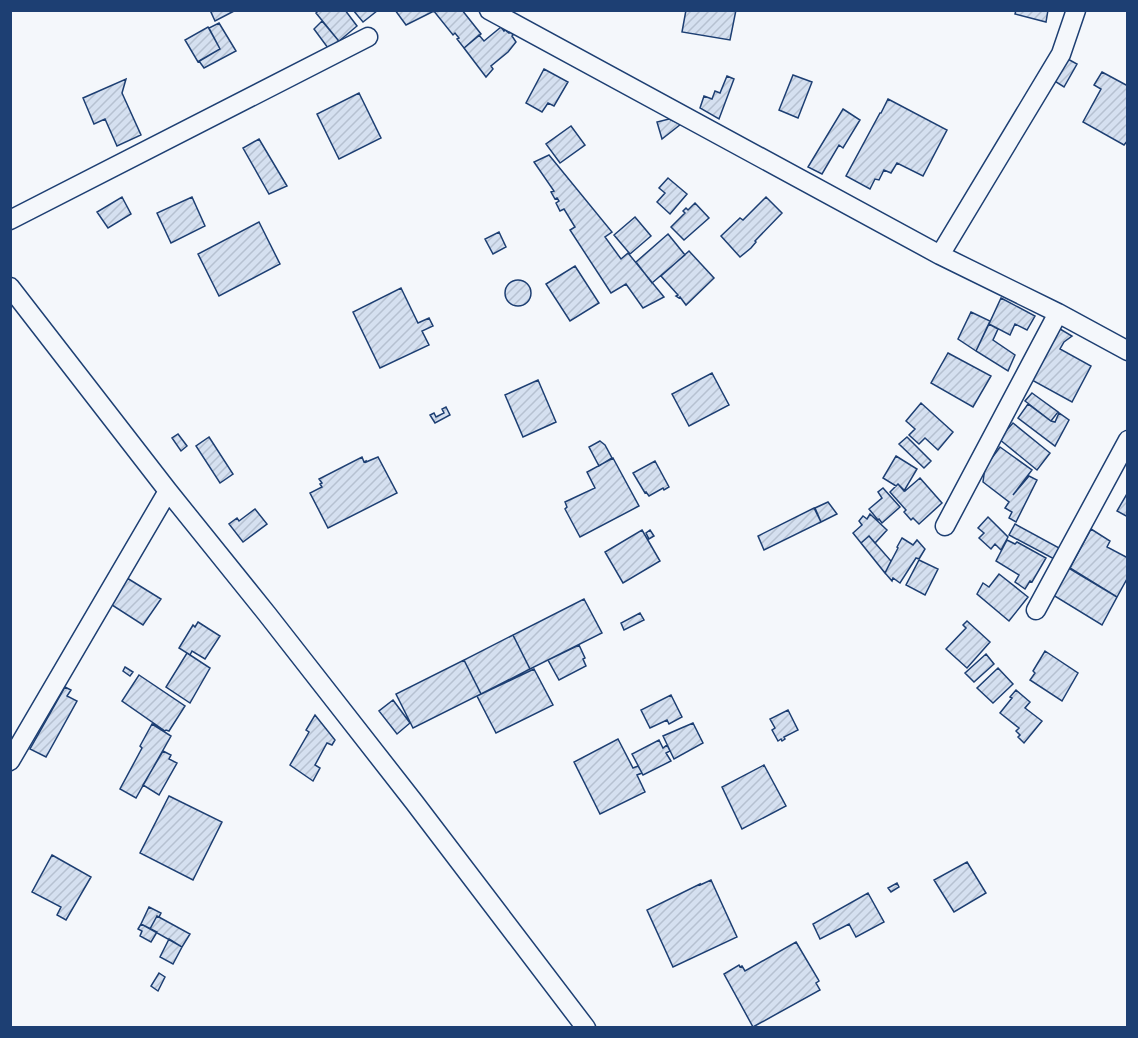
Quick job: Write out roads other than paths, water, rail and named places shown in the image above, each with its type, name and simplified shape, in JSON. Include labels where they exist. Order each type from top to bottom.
[{"type":"street","points":[[489,10],[940,255],[1059,313],[1128,351]]},
{"type":"street","points":[[940,255],[1061,54],[1076,10]]},
{"type":"street","points":[[10,220],[368,37]]},
{"type":"street","points":[[10,287],[414,802],[586,1028]]},
{"type":"street","points":[[945,526],[1059,313]]},
{"type":"street","points":[[1036,610],[1128,440]]},
{"type":"street","points":[[10,762],[168,490]]}]
